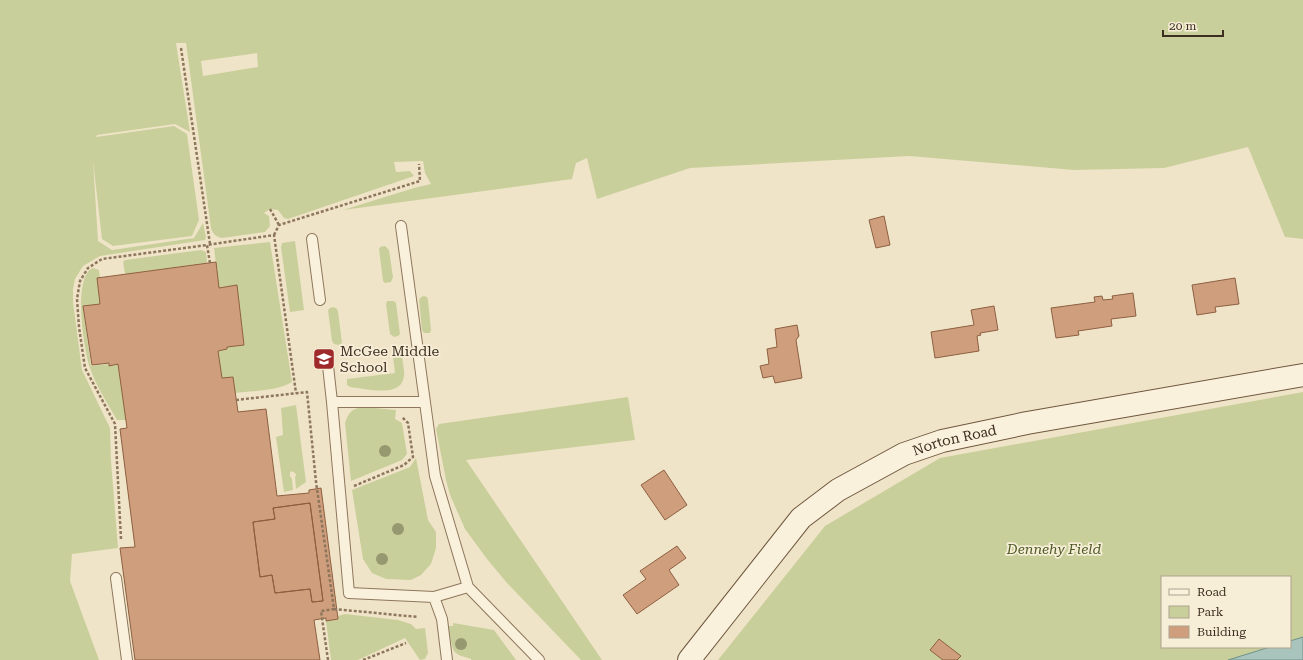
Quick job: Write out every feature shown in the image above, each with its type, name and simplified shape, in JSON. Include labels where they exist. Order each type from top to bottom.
[{"type":"main road","name":"Norton Road","points":[[689,660],[801,518],[838,490],[904,454],[942,441],[1027,423],[1303,375]]},
{"type":"lane","points":[[401,226],[435,476],[468,587],[539,660]]},
{"type":"lane","points":[[312,239],[320,300]]},
{"type":"lane","points":[[327,357],[349,592],[434,597],[468,587]]},
{"type":"lane","points":[[332,402],[425,402]]},
{"type":"lane","points":[[116,578],[127,660]]},
{"type":"lane","points":[[434,597],[442,619],[447,660]]},
{"type":"path","points":[[181,48],[209,244],[210,263]]},
{"type":"path","points":[[296,393],[274,235],[279,225],[420,181],[419,164]]},
{"type":"path","points":[[270,210],[279,225]]},
{"type":"path","points":[[121,539],[115,424],[85,368],[78,320],[77,298],[80,281],[88,268],[102,260],[274,235]]},
{"type":"path","points":[[236,400],[307,392],[316,482],[334,609]]},
{"type":"path","points":[[340,492],[404,465],[412,457],[408,423],[399,415]]},
{"type":"path","points":[[328,660],[321,611],[334,609],[418,617]]},
{"type":"path","points":[[363,660],[406,642]]},
{"type":"green space","points":[[0,0],[1303,0],[1303,239],[1285,237],[1248,147],[1164,168],[1074,170],[909,156],[690,168],[597,199],[587,158],[576,163],[572,179],[343,210],[431,184],[425,173],[423,161],[394,162],[396,172],[410,171],[414,176],[288,219],[284,218],[278,210],[270,209],[264,213],[269,216],[270,226],[265,232],[222,238],[215,235],[211,228],[186,43],[176,43],[190,132],[175,124],[97,135],[96,137],[174,126],[187,134],[199,220],[192,236],[113,246],[102,239],[93,161],[98,241],[112,250],[194,238],[203,223],[206,237],[205,240],[100,256],[83,266],[75,279],[73,289],[73,302],[82,370],[110,428],[118,548],[72,554],[70,581],[99,660],[0,660]],"holes":[[[257,53],[258,67],[203,76],[201,61]]]},
{"type":"green space","points":[[295,241],[304,310],[290,312],[281,247],[282,243]]},
{"type":"green space","points":[[270,242],[292,382],[272,389],[235,393],[233,377],[222,378],[218,351],[227,349],[227,347],[244,344],[237,286],[219,288],[214,248]]},
{"type":"green space","points":[[385,246],[389,250],[393,277],[391,282],[385,283],[383,281],[379,249],[380,247]]},
{"type":"green space","points":[[201,250],[206,252],[207,263],[125,274],[123,262],[125,260]]},
{"type":"green space","points":[[93,268],[99,270],[100,278],[97,278],[100,304],[83,306],[91,366],[108,364],[109,366],[118,364],[126,420],[117,420],[102,395],[90,368],[85,346],[81,315],[81,299],[83,285],[87,274]]},
{"type":"green space","points":[[424,296],[427,297],[428,300],[430,333],[424,333],[422,330],[419,300]]},
{"type":"green space","points":[[387,301],[394,301],[396,303],[400,334],[398,336],[394,337],[390,334],[386,304]]},
{"type":"green space","points":[[333,307],[338,311],[342,343],[339,345],[334,344],[332,341],[328,310]]},
{"type":"green space","points":[[395,355],[401,355],[403,360],[403,379],[399,386],[393,389],[376,390],[350,387],[347,385],[347,379],[395,373],[393,357]]},
{"type":"green space","name":"Dennehy Field","points":[[1303,392],[1303,660],[718,660],[825,526],[940,458]]},
{"type":"green space","points":[[628,397],[635,440],[466,460],[602,660],[581,660],[507,583],[465,529],[450,495],[436,429],[439,424]]},
{"type":"green space","points":[[296,405],[306,482],[296,489],[296,475],[291,471],[290,476],[292,479],[293,490],[284,492],[276,437],[283,435],[281,408]]},
{"type":"green space","points":[[364,407],[396,410],[395,419],[402,423],[407,454],[402,460],[351,481],[345,423],[352,411],[357,408]]},
{"type":"green space","points":[[416,458],[428,520],[436,532],[436,548],[431,564],[421,575],[411,580],[386,579],[372,573],[363,559],[352,490],[410,467]]},
{"type":"green space","points":[[345,614],[398,620],[411,624],[416,629],[425,628],[428,653],[425,659],[420,660],[405,638],[358,660],[331,660],[326,621],[338,619],[338,616]]},
{"type":"green space","points":[[453,623],[494,630],[516,660],[471,660],[457,654],[453,648],[448,626],[453,626]]},
{"type":"water","points":[[1303,637],[1303,660],[1228,660],[1267,648],[1291,648],[1291,641]]},
{"type":"building","points":[[884,216],[890,245],[876,248],[869,220]]},
{"type":"building","points":[[216,262],[219,288],[237,285],[244,345],[227,347],[227,349],[218,351],[222,378],[233,377],[238,412],[266,409],[277,496],[309,493],[309,490],[321,488],[338,619],[326,621],[326,618],[314,620],[320,660],[135,660],[120,548],[135,547],[120,429],[127,428],[118,364],[109,366],[109,363],[92,365],[83,306],[100,304],[97,278]],"holes":[[[310,503],[323,601],[312,602],[310,589],[275,593],[272,575],[260,577],[253,522],[275,519],[273,508]]]},
{"type":"building","points":[[1235,278],[1239,304],[1215,307],[1216,312],[1197,315],[1192,285]]},
{"type":"building","points":[[1133,293],[1136,316],[1111,319],[1112,326],[1078,331],[1079,335],[1056,338],[1051,308],[1095,302],[1094,297],[1102,296],[1103,300],[1113,299],[1112,296]]},
{"type":"building","points":[[994,306],[998,330],[980,333],[981,335],[977,336],[979,351],[935,358],[931,332],[974,325],[971,310]]},
{"type":"building","points":[[797,325],[799,336],[796,340],[802,378],[775,383],[773,376],[763,378],[760,366],[769,364],[767,349],[777,347],[775,329]]},
{"type":"building","points":[[664,470],[687,505],[665,520],[641,485]]},
{"type":"building","points":[[310,503],[323,601],[312,602],[310,589],[275,593],[272,575],[260,577],[253,522],[275,519],[273,508]]},
{"type":"building","points":[[677,546],[686,558],[669,570],[679,585],[637,614],[623,595],[646,579],[640,571]]},
{"type":"building","points":[[939,639],[961,656],[957,660],[943,660],[930,650]]},
{"type":"place","name":"McGee Middle School","points":[[324,359]]}]
